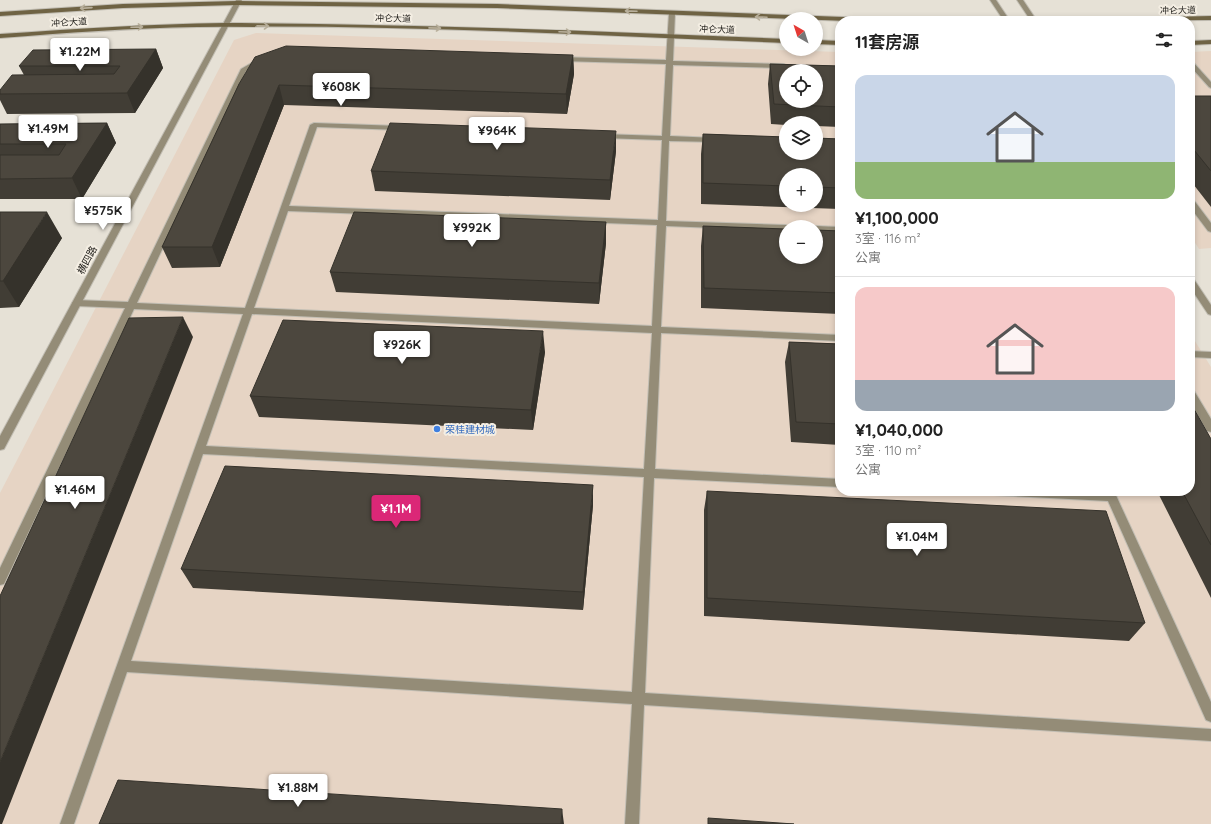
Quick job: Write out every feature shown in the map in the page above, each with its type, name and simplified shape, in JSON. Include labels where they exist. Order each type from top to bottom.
[{"type":"main road","name":"冲仑大道","points":[[0,14],[123,6],[238,1],[497,6],[835,19]]},
{"type":"main road","name":"冲仑大道","points":[[1195,18],[1211,18]]},
{"type":"main road","name":"冲仑大道","points":[[0,36],[112,28],[224,25],[490,28],[779,41]]},
{"type":"main road","points":[[823,42],[835,43]]},
{"type":"main road","points":[[1195,43],[1211,42]]},
{"type":"street","points":[[993,0],[1004,16]]},
{"type":"street","points":[[1020,0],[1031,16]]},
{"type":"street","name":"横四路","points":[[0,446],[238,1]]},
{"type":"street","points":[[632,824],[672,13]]},
{"type":"street","points":[[0,580],[243,70],[258,60],[270,56]]},
{"type":"street","points":[[552,58],[779,66]]},
{"type":"street","points":[[1195,68],[1211,86]]},
{"type":"street","points":[[67,824],[314,125],[408,128]]},
{"type":"street","points":[[596,135],[722,140]]},
{"type":"street","points":[[284,208],[779,228]]},
{"type":"street","points":[[1195,208],[1211,229]]},
{"type":"street","points":[[823,229],[835,230]]},
{"type":"street","points":[[1195,288],[1211,312]]},
{"type":"street","points":[[76,303],[835,338]]},
{"type":"street","points":[[1195,354],[1211,355]]},
{"type":"street","points":[[1195,401],[1211,428]]},
{"type":"street","points":[[199,450],[835,483]]},
{"type":"street","points":[[1111,496],[1211,716]]},
{"type":"street","points":[[123,666],[1211,735]]},
{"type":"shaded area","name":"荣桂建材城","points":[[256,33],[779,50],[779,56],[823,56],[823,51],[835,52],[835,496],[1195,496],[1195,341],[1211,367],[1211,824],[0,824],[0,493],[234,40]]},
{"type":"shaded area","points":[[1211,51],[1211,248],[1199,249],[1195,243],[1195,52]]},
{"type":"building","points":[[286,46],[573,55],[566,94],[279,85],[212,247],[162,247],[239,84],[255,57]]},
{"type":"building","points":[[156,49],[127,93],[0,94],[0,90],[12,75],[114,74],[120,66],[19,66],[33,50]]},
{"type":"building","points":[[770,64],[779,64],[779,104],[774,104]]},
{"type":"building","points":[[823,66],[835,66],[835,107],[823,106]]},
{"type":"building","points":[[1195,96],[1211,96],[1211,171],[1195,151]]},
{"type":"building","points":[[107,123],[72,178],[0,179],[0,155],[59,155],[66,144],[0,144],[0,124]]},
{"type":"building","points":[[390,123],[616,131],[610,180],[371,171]]},
{"type":"building","points":[[703,134],[779,137],[779,160],[823,160],[823,138],[835,139],[835,188],[823,187],[823,168],[779,168],[779,186],[703,183]]},
{"type":"building","points":[[0,212],[47,212],[3,281],[0,281]]},
{"type":"building","points":[[354,212],[606,222],[599,283],[330,272]]},
{"type":"building","points":[[703,226],[779,229],[779,264],[823,264],[823,230],[835,231],[835,293],[704,288]]},
{"type":"building","points":[[183,317],[0,762],[0,596],[129,318]]},
{"type":"building","points":[[283,320],[543,331],[531,410],[250,396]]},
{"type":"building","points":[[789,342],[835,344],[835,424],[796,422]]},
{"type":"building","points":[[1195,411],[1211,439],[1211,545],[1185,496],[1195,496]]},
{"type":"building","points":[[225,466],[593,485],[583,592],[181,569]]},
{"type":"building","points":[[707,491],[1106,511],[1145,623],[707,598]]},
{"type":"building","points":[[118,780],[562,809],[561,824],[99,824]]},
{"type":"building","points":[[708,818],[794,824],[708,824]]},
{"type":"place","name":"荣桂建材城","points":[[437,429]]}]
